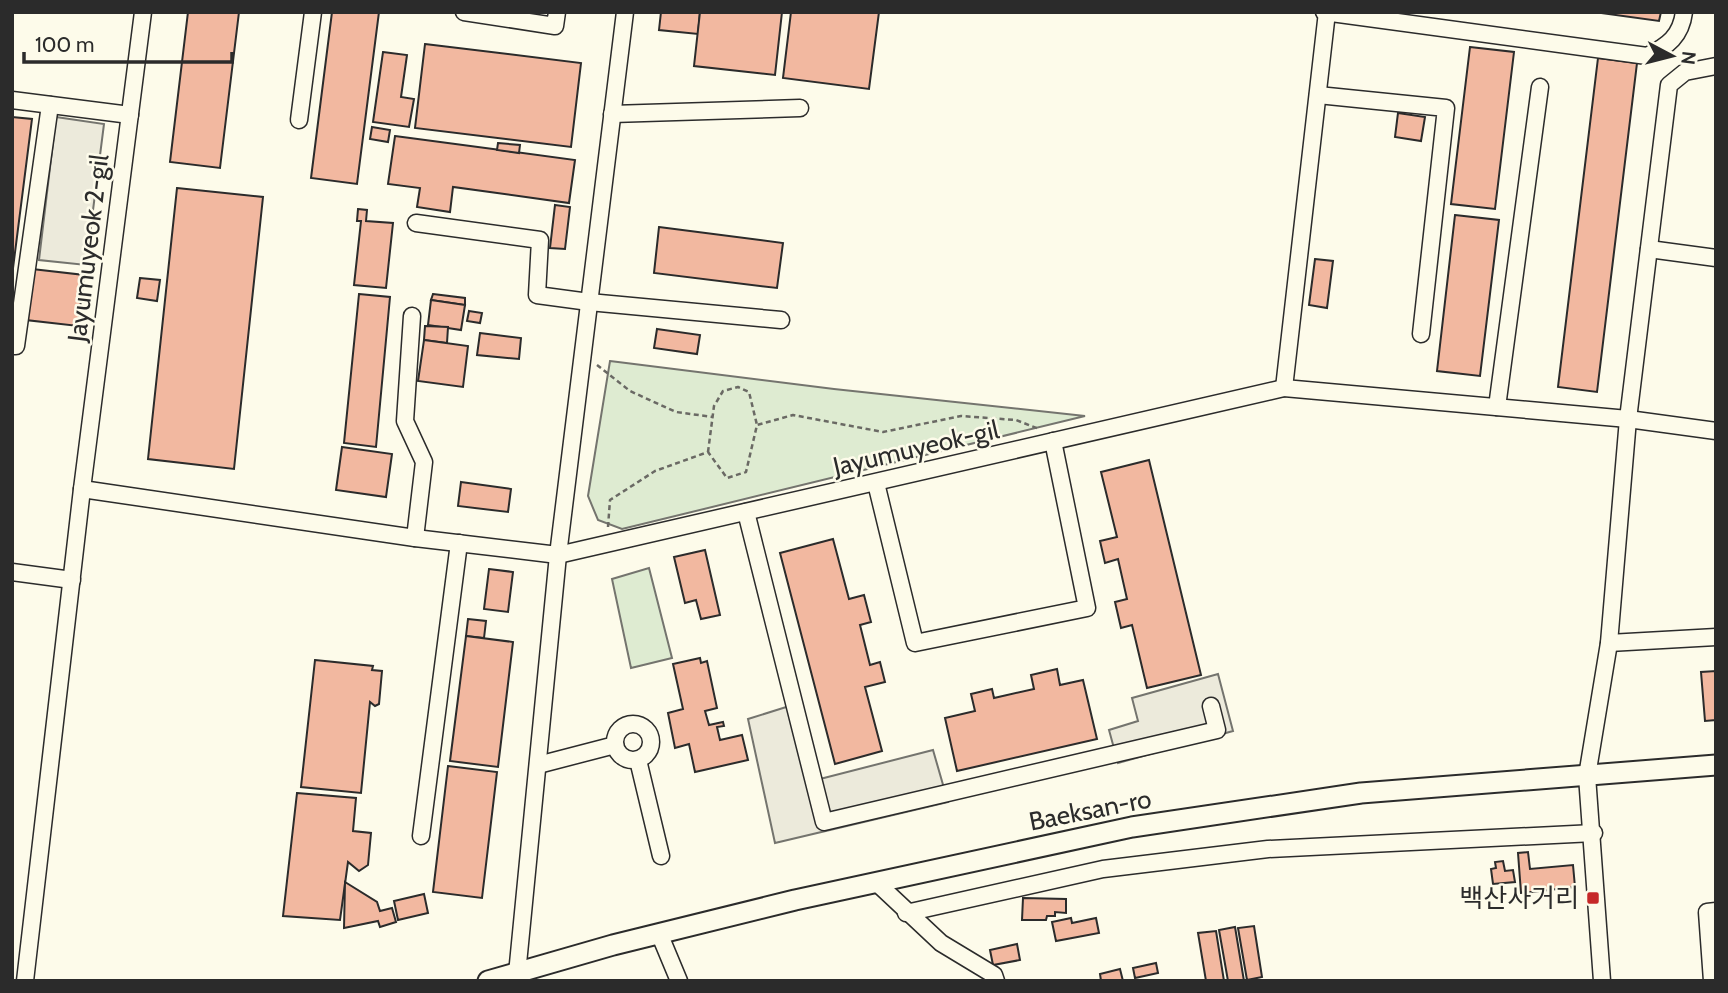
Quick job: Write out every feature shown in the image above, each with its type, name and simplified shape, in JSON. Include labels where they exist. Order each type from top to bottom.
[{"type":"main road","name":"Baeksan-ro","points":[[488,981],[659,933],[1132,827],[1361,793],[1716,765]]},
{"type":"street","name":"Jayumuyeok 2-gil","points":[[25,981],[82,489],[143,12]]},
{"type":"street","points":[[299,120],[313,12]]},
{"type":"street","points":[[464,12],[555,26],[557,12]]},
{"type":"street","points":[[517,974],[558,555],[625,12]]},
{"type":"street","points":[[1284,388],[1326,12],[1647,56],[1667,46],[1682,28],[1684,12]]},
{"type":"street","points":[[1602,981],[1587,776],[1609,643],[1628,419],[1669,85],[1685,72],[1716,66]]},
{"type":"street","points":[[1497,407],[1540,87]]},
{"type":"street","points":[[1318,95],[1446,108],[1421,334]]},
{"type":"street","points":[[12,100],[130,115]]},
{"type":"street","points":[[12,346],[16,346],[50,105]]},
{"type":"street","points":[[612,114],[800,108]]},
{"type":"street","points":[[416,223],[540,240],[537,295],[781,320]]},
{"type":"street","points":[[1649,250],[1716,258]]},
{"type":"street","points":[[412,316],[405,421],[424,462],[415,538]]},
{"type":"street","name":"Jayumuyeok-gil","points":[[558,555],[1284,388],[1628,419],[1716,431]]},
{"type":"street","points":[[876,483],[915,643],[1087,608],[1053,442]]},
{"type":"street","points":[[82,489],[415,538],[558,555]]},
{"type":"street","points":[[747,512],[824,822],[1217,730],[1211,706]]},
{"type":"street","points":[[421,836],[459,543]]},
{"type":"street","points":[[12,572],[72,580]]},
{"type":"street","points":[[1609,643],[1716,637]]},
{"type":"street","points":[[637,724],[650,735],[651,747],[648,753],[638,760],[626,759],[615,746],[617,734],[625,726],[637,724]]},
{"type":"street","points":[[538,765],[615,746]]},
{"type":"street","points":[[638,760],[661,856]]},
{"type":"street","points":[[906,913],[1103,869],[1268,849],[1592,833]]},
{"type":"street","points":[[877,883],[941,943],[994,975],[996,981]]},
{"type":"street","points":[[1712,981],[1707,912],[1716,911]]},
{"type":"street","points":[[659,933],[679,981]]},
{"type":"path","points":[[583,353],[630,391],[676,412],[713,417]]},
{"type":"path","points":[[738,387],[749,392],[757,425],[746,472],[727,478],[709,452],[714,406],[723,391],[738,387]]},
{"type":"path","points":[[757,425],[793,415],[883,432],[961,416],[1016,421],[1042,430],[1053,442]]},
{"type":"path","points":[[606,545],[610,500],[655,471],[709,452]]},
{"type":"green space","points":[[610,361],[1085,416],[622,529],[598,520],[588,496]]},
{"type":"green space","points":[[649,568],[672,658],[631,668],[612,579]]},
{"type":"shaded area","points":[[56,117],[104,124],[86,265],[39,260]]},
{"type":"shaded area","points":[[1218,674],[1233,731],[1118,763],[1109,730],[1138,721],[1132,698]]},
{"type":"shaded area","points":[[802,702],[820,779],[933,750],[948,802],[775,843],[748,719]]},
{"type":"building","points":[[188,12],[239,12],[220,168],[170,162]]},
{"type":"building","points":[[332,12],[379,12],[357,184],[311,178]]},
{"type":"building","points":[[661,12],[700,12],[698,34],[659,30]]},
{"type":"building","points":[[700,12],[782,12],[775,75],[694,66]]},
{"type":"building","points":[[791,12],[879,12],[869,89],[783,78]]},
{"type":"building","points":[[1594,12],[1661,12],[1659,21]]},
{"type":"building","points":[[425,44],[581,63],[571,147],[415,128]]},
{"type":"building","points":[[1470,47],[1514,52],[1495,209],[1451,204]]},
{"type":"building","points":[[383,52],[407,55],[401,97],[414,99],[409,127],[373,122]]},
{"type":"building","points":[[1598,58],[1637,63],[1597,392],[1558,387]]},
{"type":"building","points":[[1398,113],[1425,117],[1421,141],[1395,137]]},
{"type":"building","points":[[12,117],[32,119],[12,276]]},
{"type":"building","points":[[372,127],[390,130],[388,142],[370,139]]},
{"type":"building","points":[[395,136],[575,160],[569,203],[453,187],[450,212],[417,207],[420,188],[388,184]]},
{"type":"building","points":[[498,143],[520,145],[519,153],[497,150]]},
{"type":"building","points":[[177,188],[263,197],[234,469],[148,459]]},
{"type":"building","points":[[555,205],[570,207],[565,249],[550,248]]},
{"type":"building","points":[[358,209],[367,210],[366,221],[393,223],[386,288],[354,285],[361,221],[357,221]]},
{"type":"building","points":[[1455,215],[1499,220],[1480,376],[1437,371]]},
{"type":"building","points":[[659,227],[783,243],[777,288],[654,273]]},
{"type":"building","points":[[1315,259],[1333,261],[1327,308],[1309,305]]},
{"type":"building","points":[[32,269],[84,275],[78,326],[26,320]]},
{"type":"building","points":[[140,278],[160,280],[157,301],[137,298]]},
{"type":"building","points":[[359,294],[390,297],[376,447],[344,443]]},
{"type":"building","points":[[433,294],[465,298],[465,305],[431,300]]},
{"type":"building","points":[[431,300],[465,305],[461,330],[428,325]]},
{"type":"building","points":[[469,311],[482,313],[480,323],[467,321]]},
{"type":"building","points":[[425,326],[448,327],[447,343],[424,340]]},
{"type":"building","points":[[657,329],[700,335],[697,354],[654,348]]},
{"type":"building","points":[[480,333],[521,338],[519,359],[477,355]]},
{"type":"building","points":[[424,340],[468,346],[463,387],[418,381]]},
{"type":"building","points":[[342,447],[392,454],[386,497],[336,490]]},
{"type":"building","points":[[1149,460],[1201,675],[1147,688],[1132,625],[1121,628],[1115,602],[1127,599],[1118,559],[1105,563],[1100,541],[1117,537],[1101,472]]},
{"type":"building","points":[[461,482],[511,489],[508,512],[458,506]]},
{"type":"building","points":[[833,539],[849,599],[864,595],[871,622],[860,625],[870,665],[880,662],[885,682],[865,687],[882,751],[835,764],[780,553]]},
{"type":"building","points":[[705,550],[720,615],[701,619],[696,600],[685,603],[674,557]]},
{"type":"building","points":[[489,569],[513,572],[508,612],[484,609]]},
{"type":"building","points":[[468,619],[486,621],[484,638],[466,636]]},
{"type":"building","points":[[466,636],[513,642],[498,767],[450,761]]},
{"type":"building","points":[[700,658],[701,663],[707,661],[717,708],[705,711],[709,725],[723,722],[724,726],[717,727],[720,740],[742,735],[748,760],[695,772],[689,744],[675,748],[668,713],[683,709],[673,664]]},
{"type":"building","points":[[315,660],[373,666],[372,670],[382,671],[379,704],[375,706],[370,702],[361,793],[301,787]]},
{"type":"building","points":[[1057,669],[1060,685],[1083,680],[1097,739],[957,771],[945,718],[975,711],[971,694],[992,689],[994,698],[1034,689],[1031,675]]},
{"type":"building","points":[[1716,671],[1716,720],[1705,721],[1701,672]]},
{"type":"building","points":[[448,766],[497,772],[482,898],[433,892]]},
{"type":"building","points":[[297,793],[356,798],[353,831],[371,833],[368,865],[359,871],[348,862],[340,920],[283,916]]},
{"type":"building","points":[[1528,852],[1530,869],[1573,865],[1575,887],[1521,893],[1518,853]]},
{"type":"building","points":[[1503,861],[1505,871],[1513,870],[1515,882],[1493,884],[1491,869],[1496,868],[1495,862]]},
{"type":"building","points":[[345,882],[377,902],[380,911],[392,908],[396,922],[380,927],[378,921],[344,928]]},
{"type":"building","points":[[424,894],[428,913],[398,920],[394,901]]},
{"type":"building","points":[[1023,898],[1066,899],[1066,913],[1055,912],[1055,916],[1047,916],[1046,920],[1022,920]]},
{"type":"building","points":[[1071,918],[1072,923],[1096,918],[1099,933],[1056,941],[1052,922]]},
{"type":"building","points":[[1254,926],[1262,977],[1247,980],[1238,928]]},
{"type":"building","points":[[1235,927],[1244,981],[1228,981],[1219,930]]},
{"type":"building","points":[[1216,931],[1224,981],[1206,981],[1198,933]]},
{"type":"building","points":[[1017,944],[1020,960],[993,965],[990,950]]},
{"type":"building","points":[[1156,963],[1158,973],[1135,978],[1133,968]]},
{"type":"building","points":[[1120,969],[1123,981],[1101,981],[1100,974]]},
{"type":"place","name":"백산사거리","points":[[1593,898]]}]
